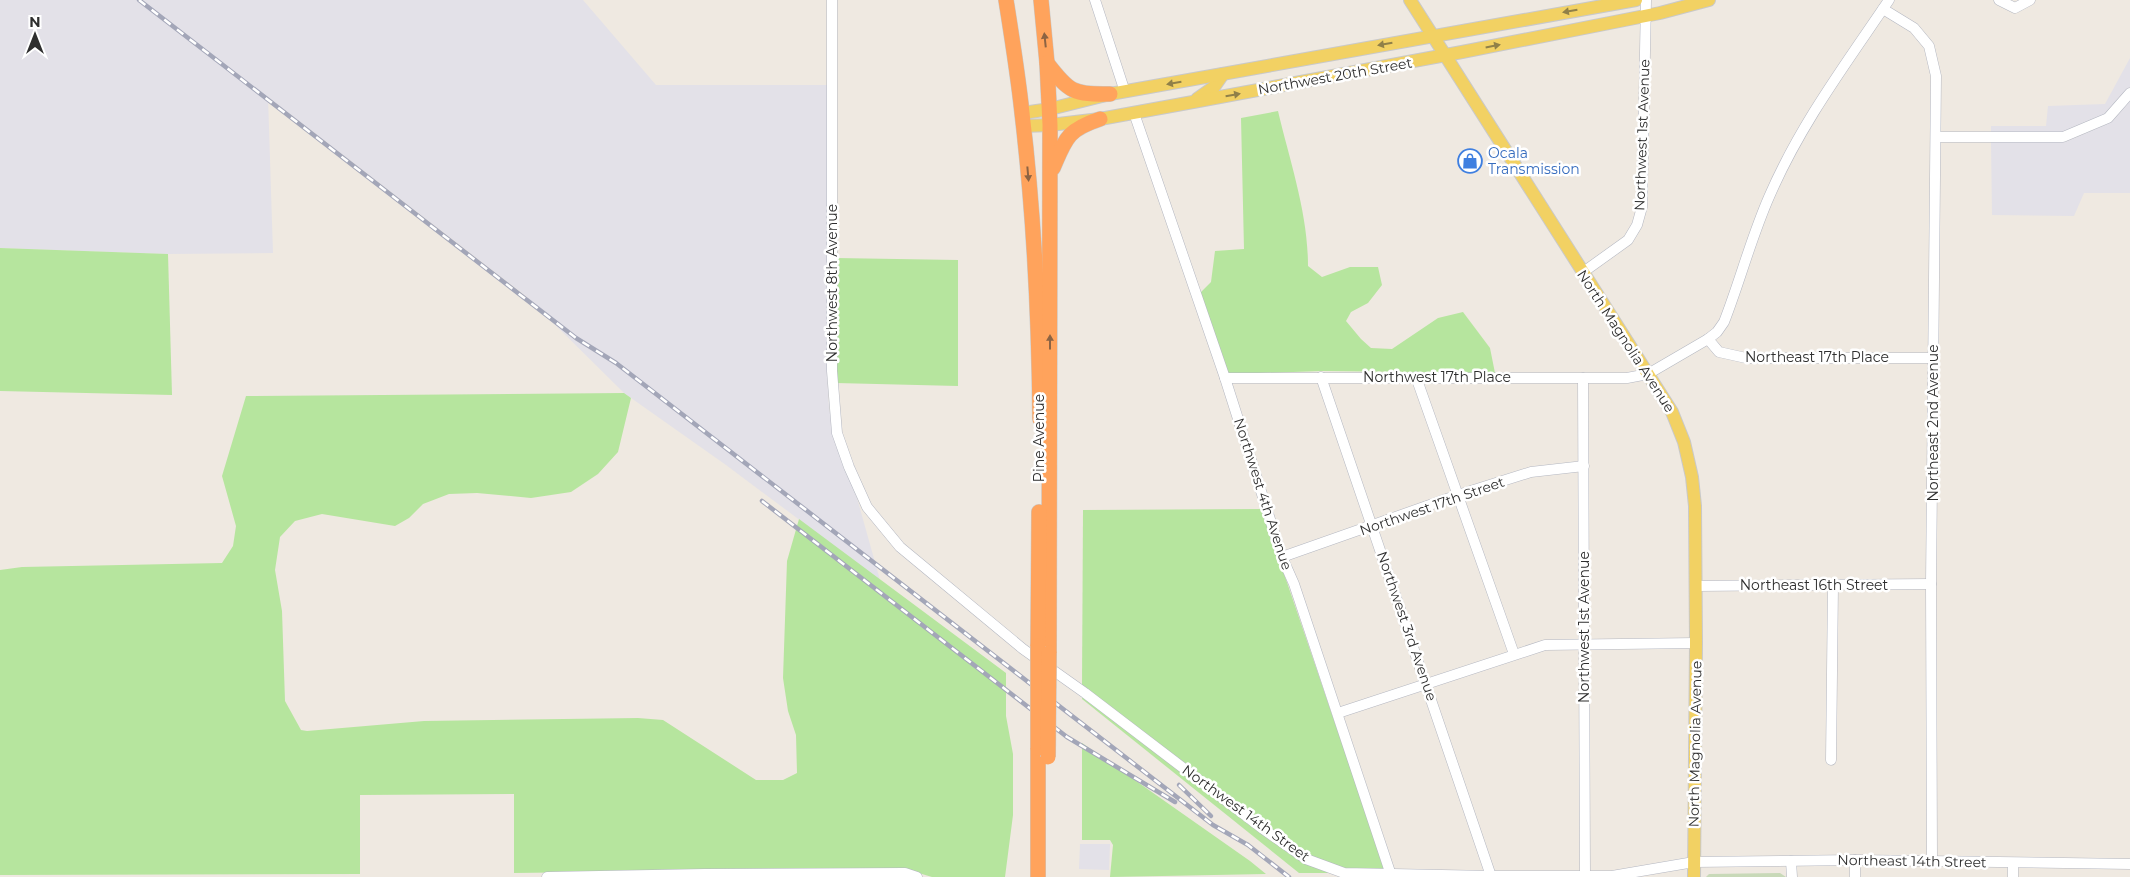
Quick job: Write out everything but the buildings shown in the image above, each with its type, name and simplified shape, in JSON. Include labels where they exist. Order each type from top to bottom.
[{"type":"highway","name":"Pine Avenue","points":[[1006,0],[1043,279]]},
{"type":"highway","name":"Pine Avenue","points":[[1038,877],[1043,752],[1044,650],[1043,279],[1050,174],[1050,109],[1041,0]]},
{"type":"highway","points":[[1047,62],[1059,80],[1071,90],[1083,95],[1110,94]]},
{"type":"highway","points":[[1050,174],[1064,142],[1071,132],[1081,125],[1100,119]]},
{"type":"highway","name":"Pine Avenue","points":[[1043,752],[1048,877]]},
{"type":"main road","name":"North Magnolia Avenue","points":[[1410,0],[1672,412],[1684,442],[1692,477],[1695,506],[1694,877]]},
{"type":"main road","name":"Northwest 20th Street","points":[[1023,119],[1050,109],[1110,94],[1636,0]]},
{"type":"main road","name":"Northwest 20th Street","points":[[1023,119],[1050,125],[1100,119],[1445,56],[1709,0]]},
{"type":"main road","points":[[1193,102],[1214,87],[1223,74]]},
{"type":"street","name":"Northwest 8th Avenue","points":[[832,0],[832,371],[834,407],[838,433],[846,459],[864,499],[868,507],[900,547]]},
{"type":"street","points":[[1095,0],[1125,92]]},
{"type":"street","name":"Northwest 1st Avenue","points":[[1582,273],[1628,240],[1637,225],[1642,207],[1646,0]]},
{"type":"street","points":[[1648,374],[1708,339],[1717,332],[1724,322],[1747,252],[1768,199],[1801,132],[1834,78],[1890,0]]},
{"type":"street","points":[[1999,0],[2015,8],[2030,0]]},
{"type":"street","name":"Northeast 2nd Avenue","points":[[1883,9],[1914,28],[1929,46],[1936,76],[1933,358],[1932,860]]},
{"type":"street","points":[[1936,137],[2063,137],[2108,118],[2130,94]]},
{"type":"street","name":"Northwest 4th Avenue","points":[[1134,113],[1225,378],[1282,557],[1294,584],[1391,875]]},
{"type":"street","name":"Northeast 17th Place","points":[[1708,339],[1719,352],[1746,358],[1933,358]]},
{"type":"street","name":"Northwest 17th Place","points":[[1225,378],[1627,378],[1648,374]]},
{"type":"street","name":"Northwest 3rd Avenue","points":[[1321,377],[1491,876]]},
{"type":"street","points":[[1416,377],[1514,654]]},
{"type":"street","name":"Northwest 1st Avenue","points":[[1583,378],[1585,876]]},
{"type":"street","name":"Northwest 17th Street","points":[[1282,557],[1458,495],[1531,472],[1584,466]]},
{"type":"street","name":"Northwest 14th Street","points":[[900,547],[1022,648],[1086,693],[1263,829],[1306,859],[1344,873],[1491,876],[1612,876],[1694,862]]},
{"type":"street","name":"Northeast 16th Street","points":[[1696,586],[1932,584]]},
{"type":"street","points":[[1831,760],[1833,585]]},
{"type":"street","points":[[1338,713],[1545,645],[1696,643]]},
{"type":"street","points":[[1855,860],[1855,877]]},
{"type":"street","name":"Northeast 14th Street","points":[[1694,862],[1932,860],[2130,864]]},
{"type":"street","points":[[1791,861],[1792,877]]},
{"type":"street","points":[[2013,877],[2014,863]]},
{"type":"street","points":[[547,877],[905,873],[917,877]]},
{"type":"shaded area","points":[[0,0],[583,0],[656,85],[828,85],[827,371],[829,408],[834,434],[857,498],[880,580],[726,465],[624,393],[526,296],[268,97],[273,253],[168,254],[0,248]]},
{"type":"shaded area","points":[[2130,58],[2130,87],[2105,114],[2062,133],[1991,133],[1991,126],[2046,126],[2048,106],[2105,104]]},
{"type":"shaded area","points":[[2130,100],[2130,193],[2084,193],[2074,216],[1992,215],[1991,142],[2065,142],[2109,123]]},
{"type":"shaded area","points":[[1080,844],[1110,844],[1109,870],[1079,869]]},
{"type":"green space","points":[[1278,111],[1302,207],[1308,266],[1322,277],[1350,267],[1378,267],[1382,285],[1368,303],[1351,312],[1346,321],[1371,348],[1392,349],[1438,318],[1463,312],[1490,348],[1495,373],[1323,371],[1228,374],[1200,293],[1211,282],[1215,251],[1244,249],[1241,118]]},
{"type":"green space","points":[[0,248],[168,254],[172,395],[0,391]]},
{"type":"green space","points":[[836,258],[958,260],[958,386],[836,383]]},
{"type":"green space","points":[[624,393],[631,398],[618,452],[598,474],[571,492],[531,498],[477,493],[449,494],[423,504],[409,518],[395,526],[322,514],[295,521],[280,537],[275,570],[282,611],[285,701],[301,730],[424,721],[638,718],[663,720],[756,780],[783,780],[797,773],[796,735],[788,711],[783,678],[787,561],[799,519],[1006,673],[1006,716],[1013,754],[1013,815],[1005,877],[932,877],[902,868],[514,873],[514,794],[360,795],[360,874],[0,875],[0,570],[22,567],[222,563],[233,546],[236,526],[222,476],[246,396]]},
{"type":"green space","points":[[1262,509],[1385,870],[1345,869],[1308,855],[1082,685],[1083,510]]},
{"type":"green space","points":[[1082,696],[1331,873],[1299,873],[1082,699]]},
{"type":"green space","points":[[1082,743],[1266,874],[1110,877],[1113,845],[1110,840],[1082,840]]},
{"type":"green space","points":[[1780,873],[1786,877],[1706,877],[1709,874]]},
{"type":"railway","points":[[139,0],[576,338],[616,363],[1213,825],[1248,845],[1289,877]]},
{"type":"railway","points":[[762,501],[1067,737],[1175,802]]},
{"type":"railway","points":[[1179,785],[1211,816]]},
{"type":"place","name":"Ocala Transmission","points":[[1470,161]]}]
